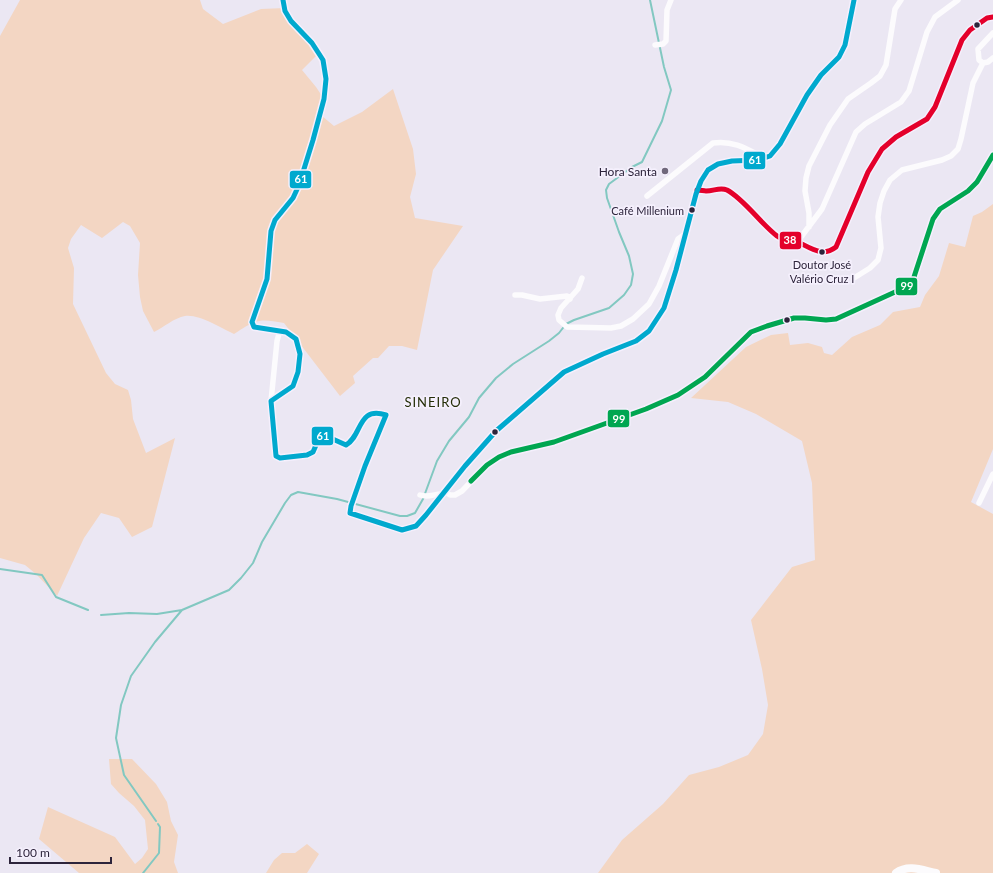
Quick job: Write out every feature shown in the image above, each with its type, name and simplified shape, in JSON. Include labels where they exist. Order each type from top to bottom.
[{"type":"main road","points":[[896,873],[906,868],[936,873]]},
{"type":"street","points":[[271,401],[293,386],[298,372],[300,354],[296,339],[286,332],[254,327],[252,322],[267,279],[271,231],[276,220],[293,198],[299,185],[324,99],[326,79],[323,60],[312,43],[291,21],[285,11],[283,0]]},
{"type":"street","points":[[655,45],[666,42],[667,10],[671,0]]},
{"type":"street","points":[[280,330],[277,340],[271,401],[276,456],[280,458],[307,455],[313,452],[320,436],[326,436],[346,445],[351,442],[362,420],[370,414],[386,415],[365,466],[350,513],[402,530],[416,526],[496,430],[564,372],[636,341],[649,330],[664,308],[686,234],[697,190],[701,181],[708,170],[718,164],[732,161],[758,160],[770,156],[780,144],[820,75],[839,57],[845,45],[854,0]]},
{"type":"street","points":[[809,228],[809,213],[805,191],[809,166],[830,125],[848,99],[880,76],[886,65],[894,9],[901,0]]},
{"type":"street","points":[[798,241],[822,209],[856,132],[865,124],[901,102],[909,91],[927,32],[935,17],[958,0]]},
{"type":"street","points":[[697,190],[706,191],[719,188],[727,190],[739,199],[778,236],[789,240],[798,241],[814,251],[825,253],[831,250],[836,247],[868,172],[882,149],[896,137],[927,119],[935,107],[962,40],[970,30],[987,18],[993,17]]},
{"type":"street","points":[[983,63],[980,60],[978,49],[993,33]]},
{"type":"street","points":[[854,278],[870,268],[878,260],[881,248],[878,217],[880,203],[890,180],[902,170],[942,160],[951,156],[958,149],[962,139],[973,83],[983,63],[988,62],[993,58]]},
{"type":"street","points":[[647,196],[713,144],[724,141],[764,158]]},
{"type":"street","points":[[420,495],[426,497],[443,492],[450,495],[455,495],[462,491],[498,457],[511,452],[554,442],[646,409],[678,395],[705,377],[751,332],[794,318],[826,320],[836,319],[906,287],[913,280],[933,219],[940,209],[968,191],[977,182],[993,155]]},
{"type":"street","points":[[582,278],[578,289],[561,308],[558,315],[559,320],[565,325],[611,328],[621,326],[633,319],[649,304],[659,286],[678,239],[686,234]]},
{"type":"street","points":[[515,295],[540,299],[567,296],[570,299]]},
{"type":"street","points":[[979,502],[993,474]]},
{"type":"shaded area","points":[[20,0],[200,0],[203,9],[223,24],[261,9],[285,8],[298,33],[311,44],[317,55],[302,70],[322,96],[322,116],[334,126],[362,112],[393,89],[413,149],[416,174],[410,197],[415,218],[463,226],[433,270],[417,350],[402,346],[389,346],[378,358],[373,358],[353,376],[355,383],[340,396],[284,323],[258,321],[234,334],[203,319],[185,316],[154,332],[143,311],[138,275],[140,243],[130,226],[123,222],[102,238],[81,225],[71,239],[68,248],[74,268],[73,304],[106,373],[115,384],[128,390],[131,400],[133,419],[146,453],[175,438],[152,527],[132,537],[119,518],[101,513],[84,538],[57,596],[25,565],[0,558],[0,36]]},
{"type":"shaded area","points":[[993,204],[993,449],[971,502],[993,514],[993,873],[598,873],[622,840],[663,804],[689,775],[719,767],[748,755],[763,734],[768,705],[751,620],[792,567],[815,560],[812,483],[802,441],[756,414],[728,402],[691,398],[746,347],[771,335],[788,333],[790,345],[808,343],[822,347],[824,353],[832,355],[852,337],[880,325],[893,312],[920,307],[925,295],[939,276],[949,243],[965,247],[973,216],[982,212]]},
{"type":"shaded area","points":[[109,759],[132,759],[156,784],[167,802],[171,821],[178,835],[174,862],[178,873],[79,873],[39,839],[48,807],[115,837],[135,864],[142,858],[148,849],[145,820],[134,806],[111,784]]},
{"type":"shaded area","points":[[307,844],[319,854],[307,873],[266,873],[274,860],[282,853],[295,853]]},
{"type":"waterway","points":[[156,821],[124,775],[116,738],[121,705],[131,676],[155,642],[182,610],[229,590],[241,578],[253,563],[262,542],[285,503],[291,495],[298,492],[337,499],[400,516],[407,516],[415,513],[423,499],[437,461],[449,441],[469,417],[479,398],[496,378],[513,364],[549,341],[559,333],[566,324],[609,308],[624,295],[631,285],[633,274],[629,256],[607,198],[606,190],[609,184],[632,167],[642,162],[662,121],[671,90],[664,67],[650,0]]},
{"type":"waterway","points":[[0,569],[42,575],[56,597],[88,610]]},
{"type":"waterway","points":[[101,615],[129,613],[157,614],[182,610]]},
{"type":"waterway","points":[[143,873],[159,853],[160,827],[158,824]]},
{"type":"transit line","name":"61","points":[[283,0],[285,11],[291,21],[312,43],[323,60],[326,79],[324,99],[299,185],[293,198],[275,220],[271,231],[267,279],[252,322],[254,327],[286,332],[296,339],[300,354],[298,372],[293,386],[271,401],[276,456],[280,458],[307,455],[313,452],[320,436],[326,436],[346,445],[355,435],[365,418],[370,414],[377,413],[386,415],[365,466],[350,513],[402,530],[416,526],[496,431],[564,372],[636,341],[649,331],[664,308],[701,181],[708,170],[718,164],[732,161],[758,160],[770,156],[780,144],[807,95],[821,75],[839,57],[845,45],[854,0]]},
{"type":"transit line","name":"38","points":[[697,190],[727,190],[740,199],[771,231],[780,238],[797,242],[822,252],[831,250],[836,247],[868,172],[882,149],[896,137],[927,119],[935,107],[962,40],[970,30],[987,18],[993,17]]},
{"type":"transit line","name":"99","points":[[471,481],[487,465],[499,457],[511,452],[554,442],[646,409],[678,395],[705,377],[751,332],[794,318],[826,320],[836,319],[906,287],[913,280],[933,219],[940,209],[968,191],[977,182],[993,155]]},
{"type":"place","name":"Hora Santa","points":[[665,171]]},
{"type":"place","name":"Café Millenium","points":[[692,210]]},
{"type":"place","name":"Doutor José Valério Cruz I","points":[[822,252]]},
{"type":"district","name":"SINEIRO","points":[[433,402]]}]
